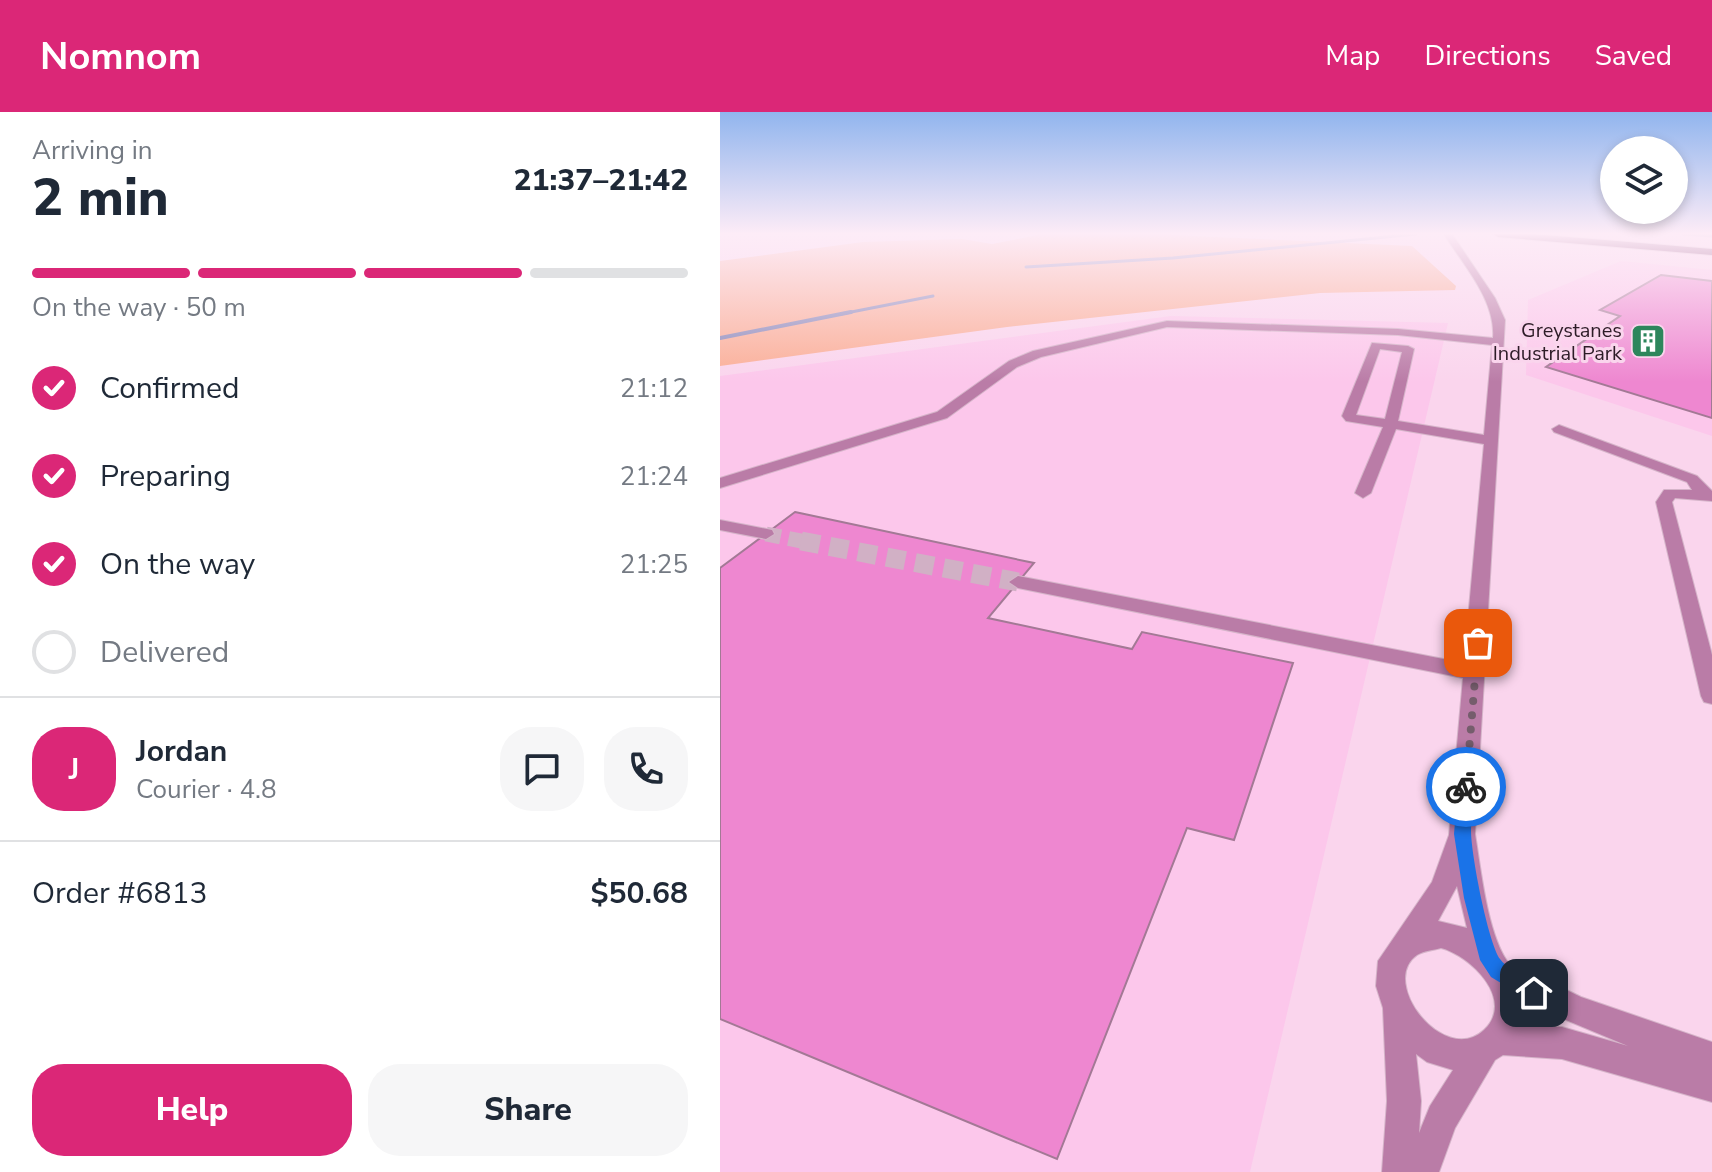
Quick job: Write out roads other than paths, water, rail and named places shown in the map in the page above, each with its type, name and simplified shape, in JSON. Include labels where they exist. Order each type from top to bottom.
[{"type":"street","points":[[1400,1172],[1404,1101],[1395,1007],[1390,988],[1391,968],[1398,953],[1443,889],[1462,834],[1500,320],[1480,283]]},
{"type":"street","points":[[720,483],[942,415],[1013,364],[1037,354],[1167,324],[1398,332],[1499,342]]},
{"type":"street","points":[[1363,493],[1390,426],[1408,349],[1376,345],[1349,416],[1390,426],[1493,441]]},
{"type":"street","points":[[1559,429],[1692,479],[1708,496]]},
{"type":"street","points":[[1708,496],[1670,493],[1664,502],[1712,696]]},
{"type":"street","points":[[720,525],[766,534]]},
{"type":"street","points":[[1018,582],[1476,673]]},
{"type":"street","points":[[1421,1172],[1442,1118],[1507,1024],[1509,1006],[1473,898],[1462,834]]},
{"type":"street","points":[[1409,941],[1432,935],[1458,938],[1475,947],[1493,965],[1534,993],[1601,1023],[1712,1058]]},
{"type":"street","points":[[1395,1007],[1407,1026],[1423,1042],[1443,1052],[1464,1055],[1491,1045],[1562,1043],[1712,1086]]},
{"type":"waterway","points":[[841,314],[933,296]]},
{"type":"waterway","points":[[720,338],[851,312]]},
{"type":"tunnel","points":[[766,534],[801,541]]},
{"type":"tunnel","points":[[801,541],[1018,582]]},
{"type":"tunnel","points":[[801,541],[811,543]]},
{"type":"place","name":"Greystanes Industrial Park","points":[[1648,341]]}]
